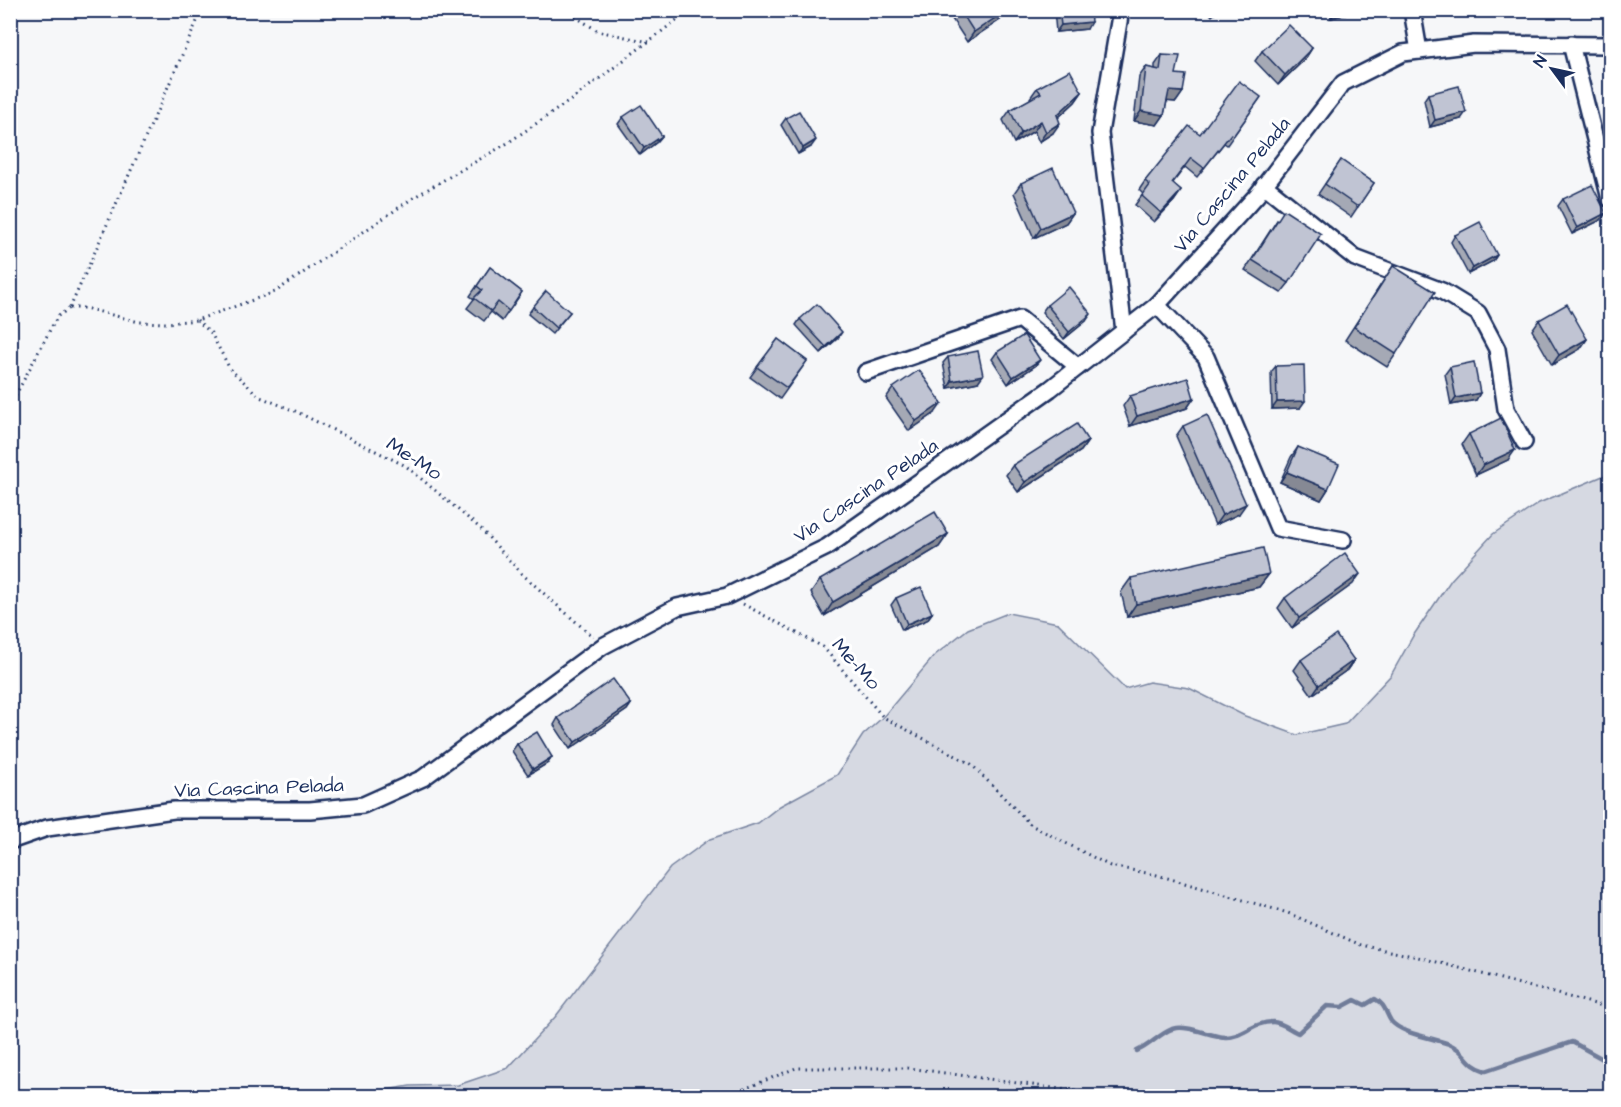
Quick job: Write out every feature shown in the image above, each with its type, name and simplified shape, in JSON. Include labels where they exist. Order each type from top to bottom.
[{"type":"street","points":[[1121,10],[1100,133],[1124,331]]},
{"type":"street","points":[[1411,52],[1412,10]]},
{"type":"street","name":"Via Cascina Pelada","points":[[10,841],[47,828],[174,810],[310,810],[363,805],[423,778],[603,646],[677,607],[727,596],[827,548],[1078,367],[1156,305],[1264,185],[1343,83],[1411,52],[1474,44],[1611,45]]},
{"type":"street","points":[[1571,44],[1611,199]]},
{"type":"street","points":[[1264,185],[1355,258],[1442,291],[1478,313],[1497,349],[1506,409],[1524,442]]},
{"type":"street","points":[[1156,305],[1206,357],[1278,528],[1343,540]]},
{"type":"street","points":[[866,372],[1020,319],[1078,367]]},
{"type":"path","points":[[10,406],[58,316],[70,308],[202,10]]},
{"type":"path","points":[[565,10],[598,31],[649,42]]},
{"type":"path","points":[[70,308],[86,308],[139,322],[167,323],[197,320],[275,292],[416,196],[506,144],[690,10]]},
{"type":"path","name":"Me-Mo","points":[[197,320],[211,333],[230,369],[260,397],[295,411],[406,466],[481,529],[522,574],[603,646]]},
{"type":"path","name":"Me-Mo","points":[[727,596],[823,647],[883,717],[971,764],[1031,825],[1110,866],[1157,875],[1288,913],[1361,945],[1418,957],[1611,1008]]},
{"type":"path","points":[[727,1096],[796,1068],[909,1068],[1111,1096]]},
{"type":"shaded area","points":[[1610,473],[1610,1096],[350,1096],[410,1086],[458,1085],[508,1068],[556,1016],[670,868],[710,839],[758,823],[780,806],[837,775],[863,735],[883,717],[935,655],[968,629],[1008,613],[1058,623],[1125,689],[1149,682],[1189,688],[1245,716],[1297,735],[1345,724],[1391,675],[1413,636],[1451,580],[1493,534],[1539,503]]},
{"type":"building","points":[[960,10],[1007,10],[974,32]]},
{"type":"building","points":[[1059,10],[1090,10],[1091,22],[1061,25]]},
{"type":"building","points":[[1289,25],[1312,48],[1285,75],[1262,51]]},
{"type":"building","points":[[1162,55],[1180,56],[1176,74],[1186,75],[1183,92],[1169,91],[1164,115],[1141,111],[1146,67],[1160,70]]},
{"type":"building","points":[[1070,70],[1082,92],[1057,115],[1060,123],[1046,132],[1041,121],[1021,133],[1010,110],[1041,93],[1037,88]]},
{"type":"building","points":[[1239,81],[1261,97],[1234,135],[1231,134],[1204,168],[1191,158],[1172,183],[1181,191],[1161,213],[1142,196],[1150,185],[1145,181],[1189,126],[1200,134]]},
{"type":"building","points":[[1459,86],[1466,112],[1435,120],[1428,94]]},
{"type":"building","points":[[641,105],[662,136],[644,148],[623,117]]},
{"type":"building","points":[[799,111],[816,140],[803,148],[786,118]]},
{"type":"building","points":[[1341,160],[1374,183],[1358,207],[1325,184]]},
{"type":"building","points":[[1053,168],[1073,213],[1041,228],[1021,183]]},
{"type":"building","points":[[1592,185],[1606,213],[1577,228],[1563,199]]},
{"type":"building","points":[[1284,210],[1321,234],[1289,283],[1252,260]]},
{"type":"building","points":[[1480,222],[1497,255],[1473,268],[1455,235]]},
{"type":"building","points":[[1393,266],[1435,292],[1396,354],[1354,327]]},
{"type":"building","points":[[490,267],[522,292],[509,311],[498,302],[491,311],[474,298],[482,290],[477,286]]},
{"type":"building","points":[[1069,287],[1091,314],[1069,332],[1047,305]]},
{"type":"building","points":[[546,291],[570,312],[556,328],[533,307]]},
{"type":"building","points":[[817,304],[842,332],[826,347],[800,319]]},
{"type":"building","points":[[1567,304],[1587,339],[1559,355],[1539,320]]},
{"type":"building","points":[[1024,335],[1040,360],[1013,377],[997,352]]},
{"type":"building","points":[[778,339],[807,361],[787,388],[757,367]]},
{"type":"building","points":[[978,351],[983,375],[952,381],[948,357]]},
{"type":"building","points":[[1474,362],[1480,393],[1456,398],[1450,367]]},
{"type":"building","points":[[1304,365],[1305,401],[1277,402],[1276,366]]},
{"type":"building","points":[[919,370],[942,403],[916,421],[893,388]]},
{"type":"building","points":[[1188,378],[1194,398],[1137,416],[1130,396]]},
{"type":"building","points":[[1207,415],[1246,504],[1222,515],[1183,426]]},
{"type":"building","points":[[1501,418],[1515,450],[1483,465],[1469,434]]},
{"type":"building","points":[[1077,424],[1088,441],[1025,482],[1013,465]]},
{"type":"building","points":[[1298,447],[1339,464],[1328,489],[1287,472]]},
{"type":"building","points":[[935,512],[948,534],[833,602],[820,580]]},
{"type":"building","points":[[1263,548],[1269,574],[1136,604],[1131,578]]},
{"type":"building","points":[[1345,553],[1360,574],[1299,618],[1285,598]]},
{"type":"building","points":[[921,587],[932,613],[907,624],[896,598]]},
{"type":"building","points":[[1336,635],[1354,660],[1319,685],[1301,660]]},
{"type":"building","points":[[613,679],[631,704],[575,742],[558,718]]},
{"type":"building","points":[[537,732],[552,757],[533,769],[517,744]]},
{"type":"waterway","points":[[1137,1051],[1167,1031],[1179,1028],[1226,1037],[1238,1035],[1259,1024],[1276,1022],[1298,1033],[1327,1006],[1342,1007],[1355,1000],[1365,1005],[1375,999],[1383,1006],[1391,1021],[1402,1029],[1455,1047],[1474,1065],[1486,1071],[1572,1042],[1610,1063]]}]
